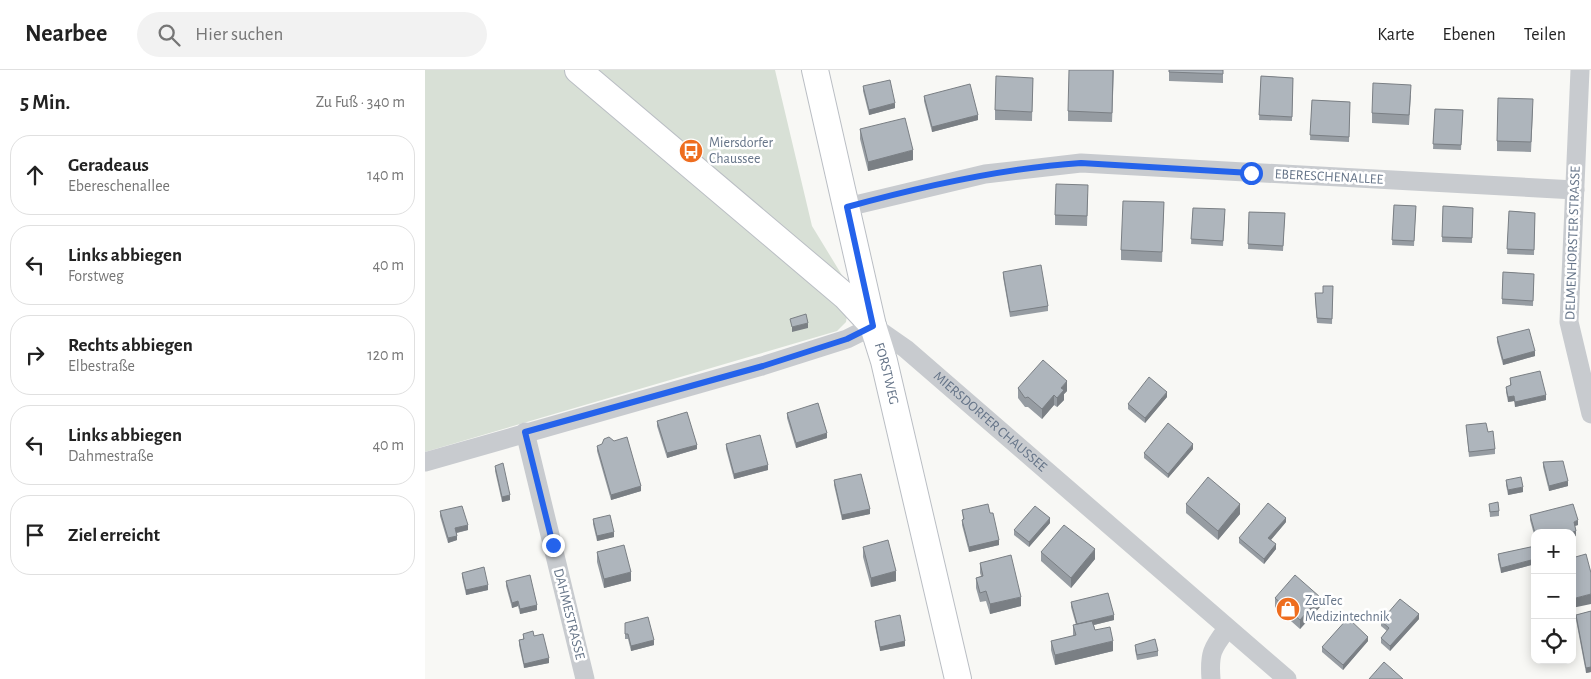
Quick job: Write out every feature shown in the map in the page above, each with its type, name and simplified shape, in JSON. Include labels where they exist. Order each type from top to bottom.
[{"type":"main road","name":"MIERSDORFER CHAUSSEE","points":[[578,70],[845,296],[873,326]]},
{"type":"main road","name":"FORSTWEG","points":[[815,70],[873,326],[884,361],[958,679]]},
{"type":"street","name":"DELMENHORSTER STRASSE","points":[[1580,70],[1569,322],[1591,414]]},
{"type":"street","name":"EBERESCHENALLEE","points":[[847,207],[985,174],[1081,163],[1575,190]]},
{"type":"street","points":[[425,462],[525,432],[763,366],[847,339],[873,326]]},
{"type":"street","name":"MIERSDORFER CHAUSSEE","points":[[873,326],[906,349],[1287,679]]},
{"type":"street","name":"DAHMESTRASSE","points":[[525,432],[585,679]]},
{"type":"street","points":[[1211,679],[1210,663],[1212,648],[1227,629]]},
{"type":"shaded area","points":[[425,70],[775,70],[812,226],[851,290],[846,322],[837,331],[425,452]]},
{"type":"building","points":[[1069,70],[1113,70],[1112,113],[1068,111]]},
{"type":"building","points":[[1169,70],[1223,70],[1223,74],[1169,72]]},
{"type":"building","points":[[996,76],[1033,78],[1032,112],[995,110]]},
{"type":"building","points":[[1261,76],[1293,78],[1292,117],[1259,115]]},
{"type":"building","points":[[890,80],[895,103],[869,110],[863,86]]},
{"type":"building","points":[[1373,83],[1411,85],[1409,115],[1372,113]]},
{"type":"building","points":[[970,84],[978,115],[932,127],[924,96]]},
{"type":"building","points":[[1498,98],[1533,99],[1531,142],[1497,141]]},
{"type":"building","points":[[1312,100],[1350,102],[1349,137],[1310,135]]},
{"type":"building","points":[[1435,109],[1463,110],[1461,145],[1433,144]]},
{"type":"building","points":[[905,118],[913,150],[868,162],[860,129]]},
{"type":"building","points":[[1056,184],[1088,185],[1087,216],[1055,215]]},
{"type":"building","points":[[1123,201],[1164,202],[1162,252],[1121,250]]},
{"type":"building","points":[[1394,205],[1416,206],[1414,241],[1392,240]]},
{"type":"building","points":[[1443,206],[1473,208],[1472,238],[1442,237]]},
{"type":"building","points":[[1193,208],[1225,209],[1223,241],[1191,239]]},
{"type":"building","points":[[1509,211],[1535,213],[1534,250],[1507,249]]},
{"type":"building","points":[[1249,212],[1285,213],[1283,246],[1248,244]]},
{"type":"building","points":[[1041,265],[1048,306],[1010,312],[1003,272]]},
{"type":"building","points":[[1503,272],[1534,274],[1533,301],[1502,299]]},
{"type":"building","points":[[1323,286],[1333,286],[1332,319],[1317,318],[1315,293],[1323,293]]},
{"type":"building","points":[[806,314],[808,323],[792,327],[790,319]]},
{"type":"building","points":[[1529,329],[1535,351],[1503,360],[1497,337]]},
{"type":"building","points":[[1043,360],[1067,381],[1061,388],[1064,390],[1057,398],[1054,395],[1042,409],[1028,397],[1025,398],[1018,388]]},
{"type":"building","points":[[1540,371],[1546,395],[1515,402],[1514,396],[1508,397],[1506,387],[1511,385],[1510,378]]},
{"type":"building","points":[[1149,377],[1167,392],[1145,418],[1128,404]]},
{"type":"building","points":[[818,403],[827,433],[796,443],[787,413]]},
{"type":"building","points":[[687,412],[697,445],[667,453],[657,421]]},
{"type":"building","points":[[1168,423],[1193,444],[1168,474],[1144,453]]},
{"type":"building","points":[[1486,423],[1488,432],[1493,431],[1495,449],[1469,452],[1466,425]]},
{"type":"building","points":[[760,435],[768,465],[734,474],[726,444]]},
{"type":"building","points":[[609,437],[614,441],[627,437],[641,486],[611,495],[597,446]]},
{"type":"building","points":[[1563,461],[1568,481],[1549,486],[1543,462]]},
{"type":"building","points":[[503,463],[510,495],[502,497],[495,466]]},
{"type":"building","points":[[861,474],[870,509],[842,515],[834,480]]},
{"type":"building","points":[[1208,477],[1240,504],[1218,531],[1186,504]]},
{"type":"building","points":[[1521,477],[1523,487],[1508,490],[1506,480]]},
{"type":"building","points":[[1498,502],[1499,511],[1490,512],[1489,504]]},
{"type":"building","points":[[1268,503],[1286,518],[1268,538],[1276,544],[1264,559],[1239,538]]},
{"type":"building","points":[[988,504],[990,513],[993,513],[999,540],[969,547],[962,520],[964,519],[962,510]]},
{"type":"building","points":[[1573,504],[1578,520],[1574,522],[1576,529],[1534,529],[1530,515]]},
{"type":"building","points":[[462,506],[468,525],[455,528],[457,536],[448,538],[440,511]]},
{"type":"building","points":[[1035,506],[1050,518],[1029,542],[1014,530]]},
{"type":"building","points":[[610,515],[614,532],[597,536],[593,519]]},
{"type":"building","points":[[1064,525],[1095,549],[1071,578],[1041,552]]},
{"type":"building","points":[[888,540],[896,571],[871,578],[863,547]]},
{"type":"building","points":[[624,545],[631,572],[604,579],[597,552]]},
{"type":"building","points":[[1531,547],[1531,560],[1501,568],[1498,554]]},
{"type":"building","points":[[1586,554],[1591,573],[1591,594],[1576,598],[1576,574],[1576,557]]},
{"type":"building","points":[[1011,555],[1021,597],[990,604],[986,591],[980,593],[976,578],[983,576],[980,563]]},
{"type":"building","points":[[484,567],[488,585],[466,590],[462,573]]},
{"type":"building","points":[[530,575],[537,605],[520,609],[518,601],[512,603],[506,581]]},
{"type":"building","points":[[1295,575],[1320,597],[1300,620],[1275,598]]},
{"type":"building","points":[[1108,593],[1114,615],[1077,624],[1071,602]]},
{"type":"building","points":[[1400,599],[1419,614],[1390,646],[1381,638],[1389,628],[1381,621]]},
{"type":"building","points":[[1591,611],[1591,667],[1586,668],[1576,615]]},
{"type":"building","points":[[900,615],[905,641],[880,647],[875,621]]},
{"type":"building","points":[[648,617],[654,640],[631,646],[628,634],[625,634],[625,623]]},
{"type":"building","points":[[1348,618],[1368,637],[1343,665],[1322,647]]},
{"type":"building","points":[[1092,621],[1095,630],[1110,627],[1113,641],[1055,655],[1051,641],[1076,635],[1073,625]]},
{"type":"building","points":[[533,631],[534,636],[543,634],[549,658],[524,664],[519,640],[524,639],[523,634]]},
{"type":"building","points":[[1155,639],[1158,651],[1137,655],[1135,645]]},
{"type":"building","points":[[1384,662],[1403,679],[1369,679]]},
{"type":"place","name":"Miersdorfer Chaussee","points":[[691,151]]},
{"type":"place","name":"ZeuTec Medizintechnik","points":[[1288,609]]},
{"type":"route","points":[[553,545],[525,432],[763,366],[847,339],[873,326],[847,207],[985,174],[1061,164],[1081,163],[1251,173]]}]
